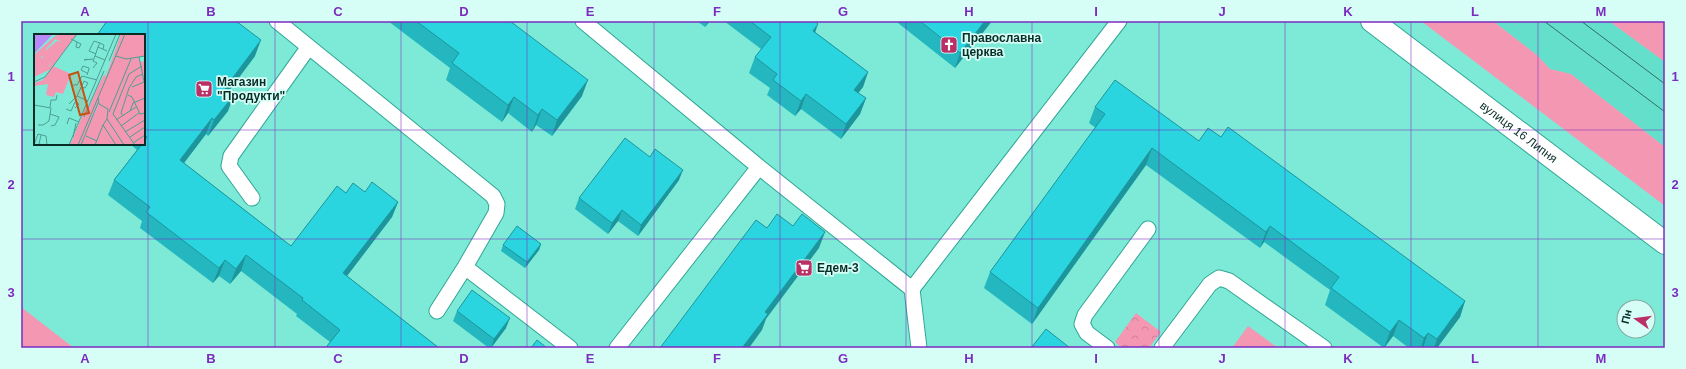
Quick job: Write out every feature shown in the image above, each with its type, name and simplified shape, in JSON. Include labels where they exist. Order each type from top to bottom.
[{"type":"street","name":"вулиця 16 Липня","points":[[1372,21],[1665,243]]},
{"type":"lane","points":[[277,21],[308,48],[493,196],[497,204],[496,213],[465,268],[437,311]]},
{"type":"lane","points":[[919,348],[912,289],[1119,21]]},
{"type":"lane","points":[[588,23],[759,167],[912,289]]},
{"type":"lane","points":[[252,198],[229,166],[231,156],[308,48]]},
{"type":"lane","points":[[617,348],[759,167]]},
{"type":"lane","points":[[1107,348],[1087,333],[1082,324],[1085,315],[1148,229]]},
{"type":"lane","points":[[465,268],[570,348]]},
{"type":"lane","points":[[1162,348],[1210,284],[1219,278],[1229,281],[1324,348]]},
{"type":"shaded area","points":[[1493,21],[1609,21],[1665,62],[1665,147],[1571,74],[1550,69],[1537,55]]},
{"type":"green space","points":[[1421,21],[1493,21],[1537,55],[1550,69],[1571,74],[1665,147],[1665,206]]},
{"type":"green space","points":[[1609,21],[1665,21],[1665,62]]},
{"type":"green space","points":[[21,307],[74,348],[21,348]]},
{"type":"green space","points":[[1136,313],[1161,332],[1149,348],[1122,348],[1115,342]]},
{"type":"green space","points":[[1248,326],[1278,348],[1232,348]]},
{"type":"building","points":[[107,21],[236,21],[261,40],[225,88],[234,95],[214,120],[212,118],[180,160],[291,246],[337,186],[346,193],[353,183],[365,192],[372,182],[398,202],[343,273],[439,348],[329,348],[327,346],[340,330],[302,300],[303,298],[246,255],[236,269],[225,260],[219,268],[146,212],[150,207],[114,180],[141,145],[145,145],[145,140],[147,137],[145,136],[145,34],[98,34]]},
{"type":"building","points":[[416,21],[510,21],[588,80],[557,120],[542,109],[538,115],[514,97],[508,105],[452,63],[459,53]]},
{"type":"building","points":[[750,21],[815,21],[818,24],[813,31],[868,72],[854,90],[866,98],[846,124],[806,94],[801,101],[773,80],[777,74],[755,57],[771,37]]},
{"type":"building","points":[[920,21],[985,21],[960,53]]},
{"type":"building","points":[[1115,80],[1199,141],[1208,128],[1221,137],[1228,127],[1465,301],[1437,339],[1428,333],[1424,338],[1399,320],[1390,332],[1331,288],[1339,277],[1270,226],[1266,232],[1152,148],[1038,308],[990,272],[1105,114],[1095,107]]},
{"type":"building","points":[[625,138],[650,157],[655,149],[683,170],[641,225],[622,210],[612,223],[579,198]]},
{"type":"building","points":[[777,214],[793,226],[802,214],[825,232],[765,312],[768,314],[742,348],[660,348],[756,220],[767,228]]},
{"type":"building","points":[[517,226],[541,244],[527,262],[503,245]]},
{"type":"building","points":[[472,290],[510,318],[494,339],[457,311]]},
{"type":"building","points":[[1046,329],[1070,348],[1031,348]]},
{"type":"building","points":[[537,340],[547,348],[531,348]]},
{"type":"tram line","points":[[1544,21],[1665,112]]},
{"type":"tram line","points":[[1581,21],[1665,84]]},
{"type":"place","name":"Православна церква","points":[[949,45]]},
{"type":"place","name":"Магазин \"Продукти\"","points":[[204,89]]},
{"type":"place","name":"Едем-3","points":[[804,268]]}]
